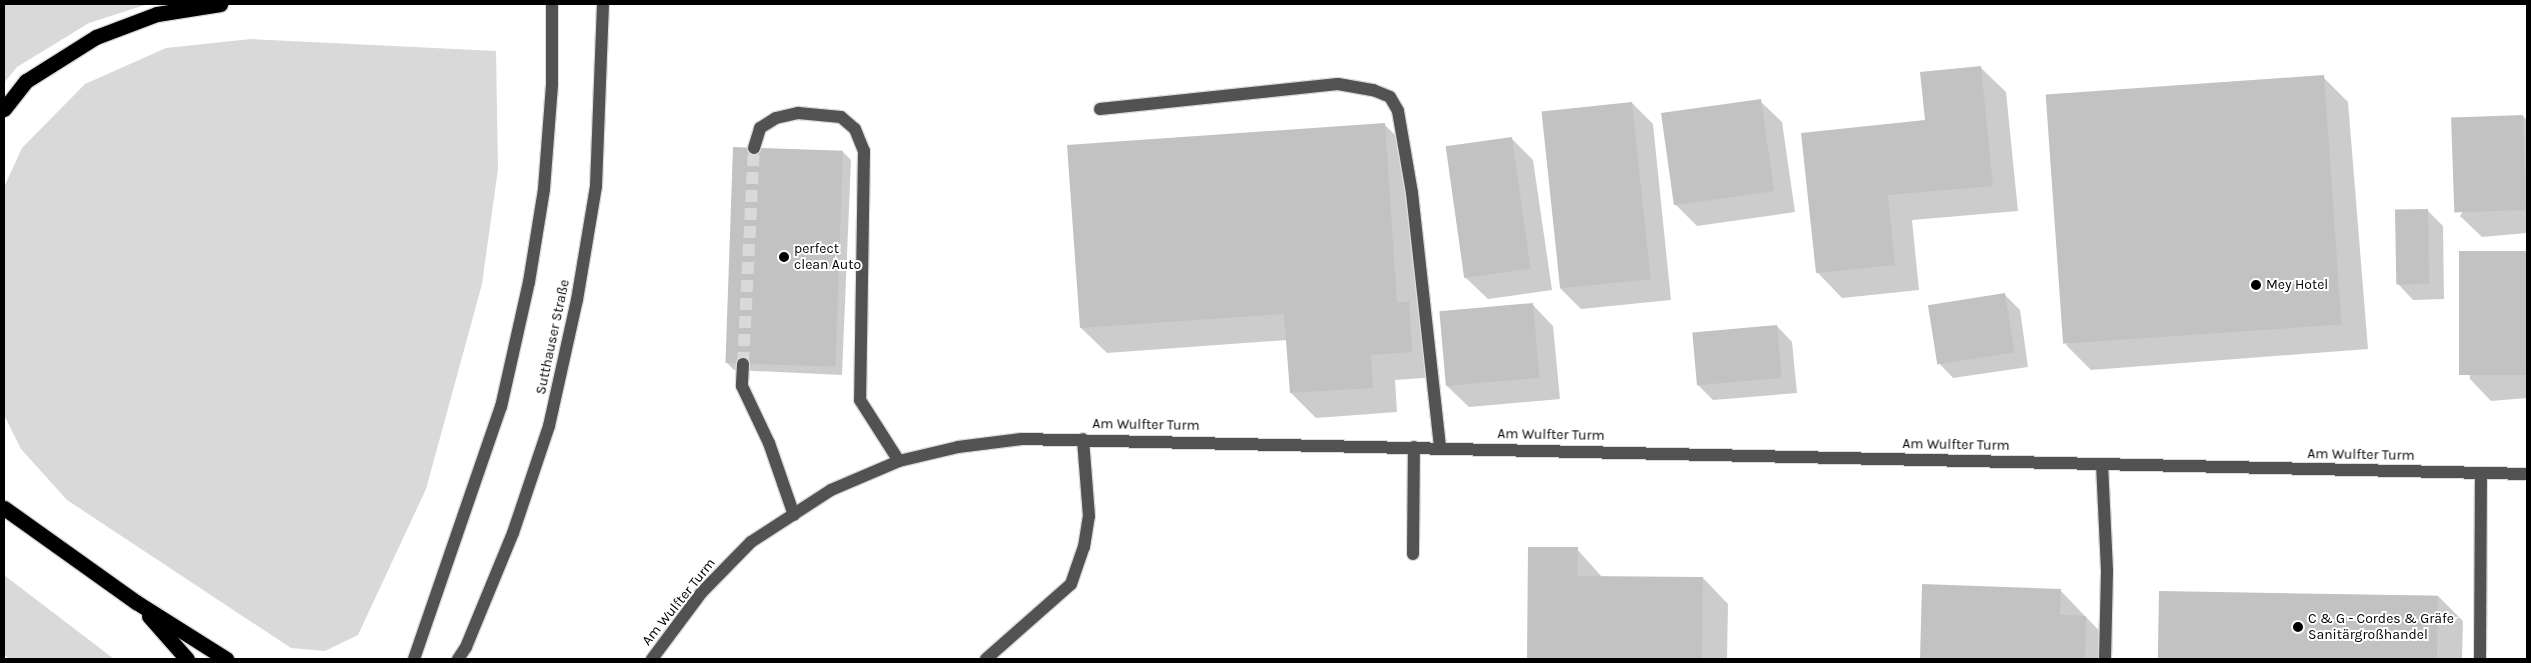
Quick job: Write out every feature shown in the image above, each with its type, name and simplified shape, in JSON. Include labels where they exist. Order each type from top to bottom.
[{"type":"highway","points":[[4,109],[26,82],[96,37],[157,14],[220,4]]},
{"type":"highway","points":[[4,508],[136,602],[226,659]]},
{"type":"highway","points":[[136,602],[187,659]]},
{"type":"street","points":[[414,659],[501,407],[529,282],[544,189],[552,84],[552,4]]},
{"type":"street","name":"Sutthauser Straße","points":[[458,659],[466,647],[513,533],[549,426],[578,300],[596,186],[603,4]]},
{"type":"street","points":[[1100,109],[1338,84],[1374,90],[1390,97],[1398,111],[1412,193],[1440,447]]},
{"type":"street","points":[[754,148],[760,128],[776,118],[798,112],[841,117],[855,129],[864,151],[860,400],[898,462]]},
{"type":"street","points":[[743,364],[742,386],[769,443],[794,515]]},
{"type":"street","points":[[986,659],[1071,584],[1084,547],[1089,516],[1083,439]]},
{"type":"street","name":"Am Wulfter Turm","points":[[652,659],[702,592],[751,542],[831,490],[898,462],[958,447],[1012,440],[1083,439],[1440,447],[2527,474]]},
{"type":"street","points":[[1413,554],[1414,447]]},
{"type":"street","points":[[2102,464],[2106,571],[2105,659]]},
{"type":"street","points":[[2480,659],[2481,472]]},
{"type":"shaded area","points":[[4,4],[145,5],[89,23],[17,67],[4,83]]},
{"type":"shaded area","points":[[251,39],[496,51],[498,169],[482,284],[426,489],[358,635],[325,651],[291,648],[67,500],[21,449],[4,415],[4,187],[22,148],[85,84],[166,48]]},
{"type":"shaded area","points":[[4,575],[114,659],[9,659],[4,655]]},
{"type":"building","points":[[1981,66],[1993,186],[1888,195],[1895,265],[1816,273],[1801,133],[1925,120],[1920,72]]},
{"type":"building","points":[[2324,75],[2341,324],[2063,344],[2046,94]]},
{"type":"building","points":[[1761,99],[1774,191],[1674,205],[1661,113]]},
{"type":"building","points":[[1632,102],[1651,279],[1560,289],[1541,112]]},
{"type":"building","points":[[2523,115],[2526,210],[2454,212],[2451,118]]},
{"type":"building","points":[[1385,123],[1397,303],[1409,301],[1412,352],[1371,355],[1373,388],[1290,393],[1284,314],[1080,328],[1067,145]]},
{"type":"building","points":[[1512,137],[1531,269],[1464,278],[1446,146]]},
{"type":"building","name":"perfect clean Auto","points":[[733,147],[843,151],[835,367],[725,363]]},
{"type":"building","points":[[2428,209],[2429,284],[2396,285],[2395,210]]},
{"type":"building","points":[[2459,251],[2527,251],[2527,375],[2459,375]]},
{"type":"building","points":[[2005,293],[2014,352],[1937,364],[1928,305]]},
{"type":"building","points":[[1533,303],[1540,378],[1446,386],[1439,311]]},
{"type":"building","points":[[1777,325],[1782,378],[1697,385],[1692,332]]},
{"type":"building","points":[[1528,547],[1578,547],[1577,576],[1703,577],[1702,659],[1527,659]]},
{"type":"building","points":[[1922,584],[2061,589],[2060,615],[2086,616],[2085,659],[1920,659]]},
{"type":"building","name":"C & G - Cordes & Gräfe Sanitärgroßhandel","points":[[2159,591],[2438,596],[2437,659],[2158,659]]},
{"type":"tunnel","points":[[743,364],[754,148]]},
{"type":"place","name":"perfect clean Auto","points":[[784,257]]},
{"type":"place","name":"Mey Hotel","points":[[2256,285]]},
{"type":"place","name":"C & G - Cordes & Gräfe Sanitärgroßhandel","points":[[2298,627]]}]
